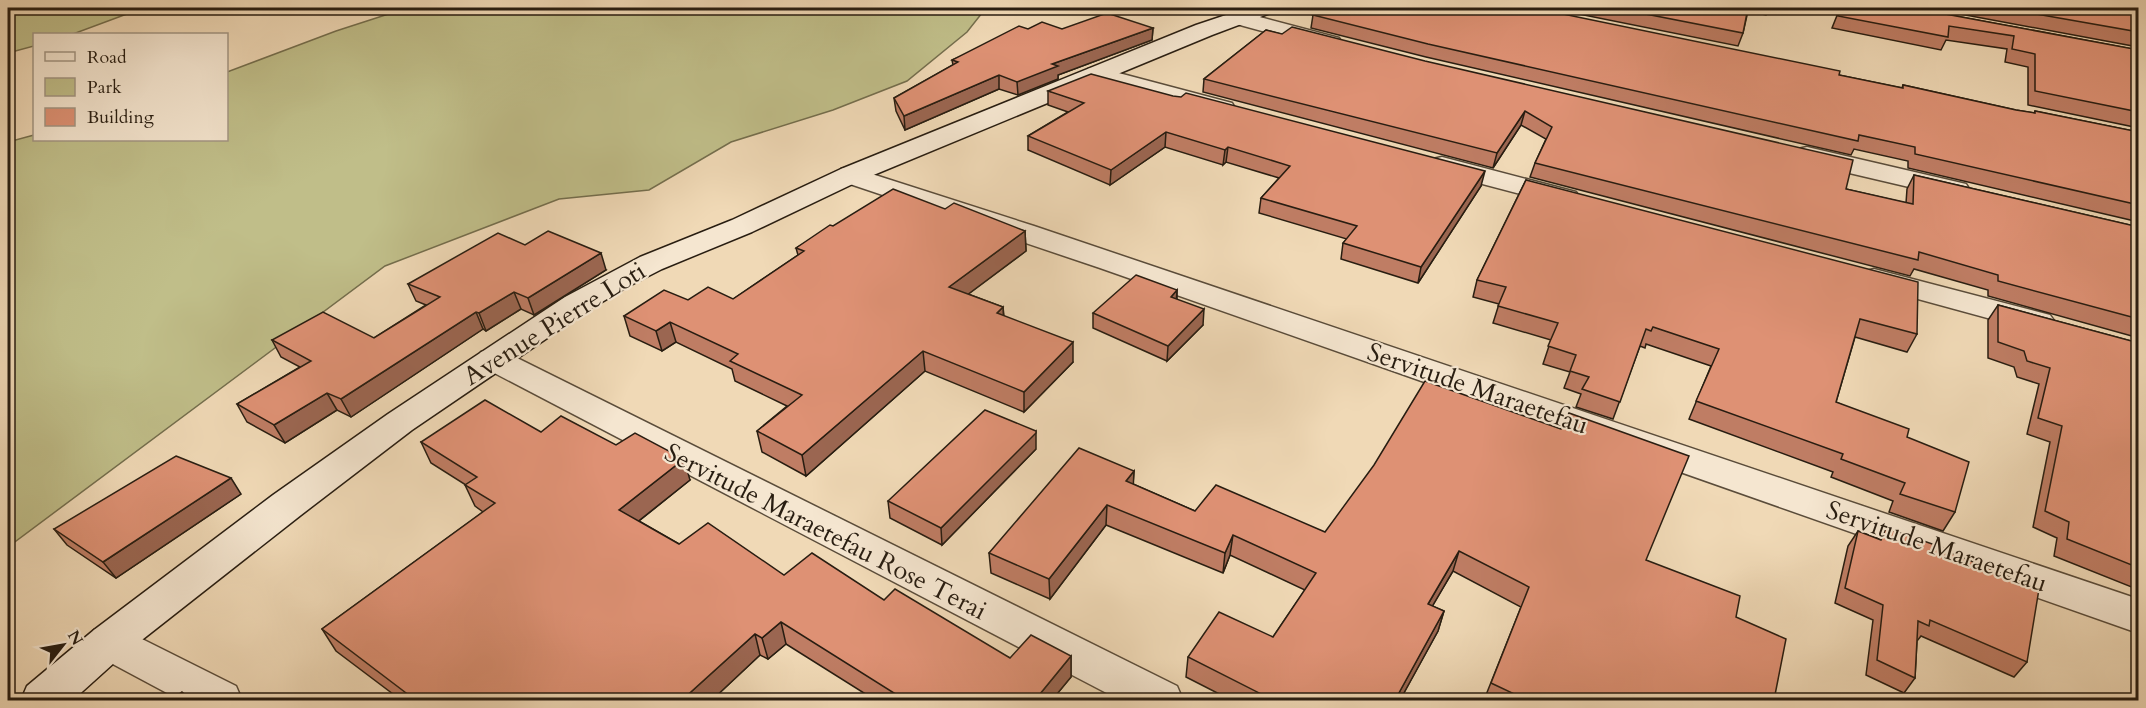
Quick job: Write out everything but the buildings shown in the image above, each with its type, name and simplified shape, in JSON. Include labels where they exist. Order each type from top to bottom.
[{"type":"street","name":"Avenue Pierre Loti","points":[[43,700],[109,642],[287,505],[400,422],[576,304],[616,281],[698,242],[742,226],[849,175],[1237,17],[1266,8]]},
{"type":"street","points":[[1237,17],[1356,49]]},
{"type":"street","points":[[1096,74],[1247,114]]},
{"type":"street","points":[[1789,151],[1977,195]]},
{"type":"street","points":[[1420,159],[1588,204]]},
{"type":"street","name":"Servitude Maraetefau","points":[[849,175],[965,212],[1545,412],[1903,532],[2139,616]]},
{"type":"street","points":[[1845,271],[2064,329]]},
{"type":"street","name":"Servitude Maraetefau Rose Terai","points":[[493,359],[1161,700]]},
{"type":"street","points":[[109,642],[220,700]]},
{"type":"green space","points":[[8,8],[143,8],[76,33],[33,33],[33,46],[8,53]]},
{"type":"green space","points":[[407,8],[986,8],[967,32],[907,81],[833,110],[731,142],[649,190],[559,199],[385,266],[8,547],[8,142],[33,135],[33,141],[228,141],[228,72],[336,31]]}]
